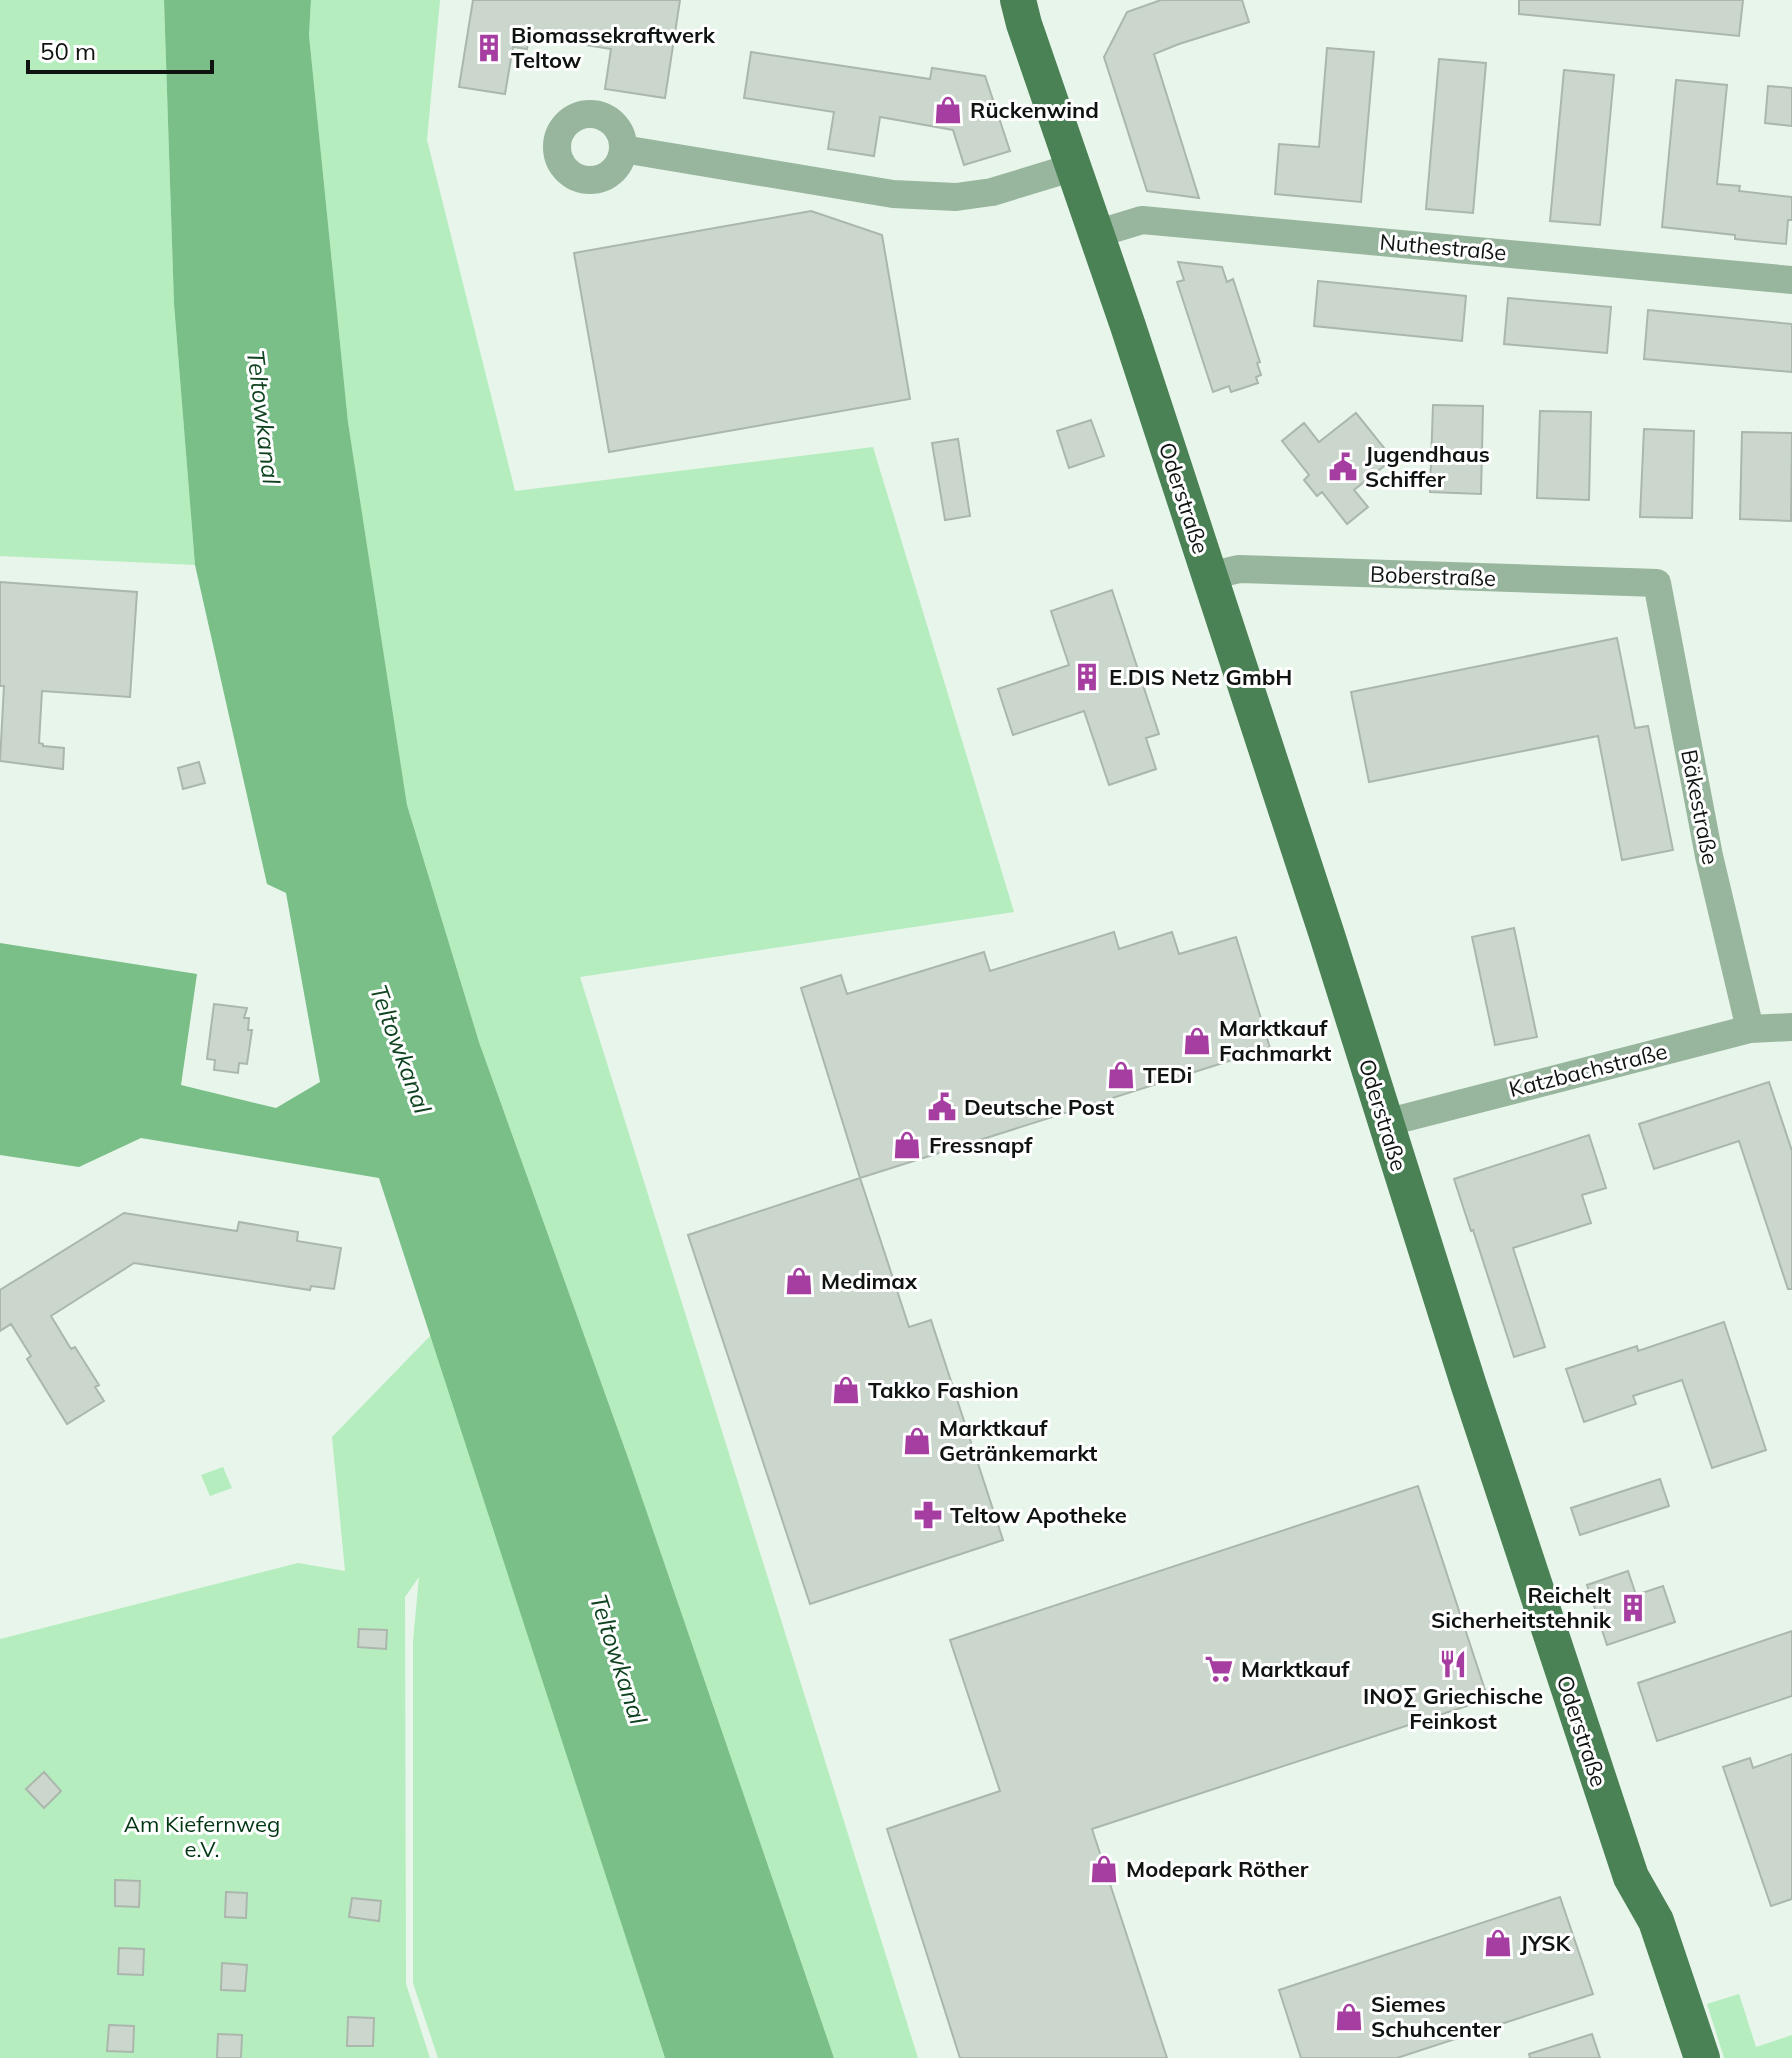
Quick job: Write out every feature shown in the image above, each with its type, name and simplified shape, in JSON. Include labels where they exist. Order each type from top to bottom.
[{"type":"main road","name":"Oderstraße","points":[[1018,0],[1128,326],[1327,935],[1468,1383],[1635,1886],[1656,1921],[1702,2058]]},
{"type":"main road","points":[[1635,1886],[1636,1932],[1677,2058]]},
{"type":"street","points":[[623,149],[893,194],[956,197],[992,192],[1074,167]]},
{"type":"street","name":"Nuthestraße","points":[[1096,234],[1142,220],[1792,280]]},
{"type":"street","name":"Boberstraße","points":[[1209,576],[1239,569],[1657,583]]},
{"type":"street","name":"Bäkestraße","points":[[1657,583],[1709,856],[1750,1029]]},
{"type":"street","name":"Katzbachstraße","points":[[1385,1123],[1750,1029],[1792,1027]]},
{"type":"green space","points":[[0,0],[164,0],[174,304],[195,565],[0,556]]},
{"type":"green space","points":[[311,0],[440,0],[427,140],[515,491],[873,447],[1014,912],[580,977],[918,2058],[834,2058],[631,1466],[479,1042],[407,805],[348,422],[309,35]]},
{"type":"green space","name":"Am Kiefernweg e.V.","points":[[431,1335],[665,2058],[438,2058],[413,1983],[413,1641],[419,1577],[405,1597],[406,1984],[430,2058],[0,2058],[0,1639],[298,1563],[345,1571],[332,1437]]},
{"type":"green space","points":[[223,1467],[232,1488],[210,1496],[201,1475]]},
{"type":"green space","points":[[1739,1994],[1756,2047],[1792,2035],[1792,2058],[1724,2058],[1707,2004]]},
{"type":"water","name":"Teltowkanal","points":[[164,0],[311,0],[309,35],[348,422],[407,805],[479,1042],[631,1466],[834,2058],[665,2058],[379,1178],[141,1138],[79,1167],[0,1155],[0,943],[197,974],[181,1085],[276,1108],[320,1082],[286,893],[267,884],[195,565],[174,304]]},
{"type":"building","points":[[473,0],[680,0],[665,98],[605,89],[611,49],[529,36],[527,49],[513,47],[505,94],[459,87]]},
{"type":"building","points":[[1161,0],[1242,0],[1249,22],[1154,54],[1199,198],[1147,191],[1104,57],[1127,12]]},
{"type":"building","points":[[1519,0],[1743,0],[1739,36],[1519,14]]},
{"type":"building","points":[[1327,48],[1374,52],[1361,202],[1275,194],[1279,144],[1319,147]]},
{"type":"building","points":[[751,52],[930,79],[932,68],[985,76],[1010,151],[964,165],[953,130],[880,117],[874,156],[828,149],[834,112],[744,98]]},
{"type":"building","points":[[1439,59],[1486,63],[1473,213],[1426,209]]},
{"type":"building","points":[[1564,70],[1614,75],[1600,225],[1550,221]]},
{"type":"building","points":[[1676,80],[1727,85],[1717,184],[1740,186],[1739,191],[1792,197],[1792,220],[1788,220],[1786,244],[1662,227]]},
{"type":"building","points":[[1768,86],[1792,88],[1792,126],[1765,123]]},
{"type":"building","points":[[811,211],[882,235],[910,399],[609,452],[574,253]]},
{"type":"building","points":[[1178,262],[1222,267],[1227,282],[1233,279],[1260,362],[1257,363],[1261,375],[1256,377],[1258,383],[1231,392],[1229,386],[1213,392],[1177,282],[1184,280]]},
{"type":"building","points":[[1318,281],[1466,296],[1462,341],[1314,326]]},
{"type":"building","points":[[1508,298],[1611,307],[1607,353],[1504,344]]},
{"type":"building","points":[[1648,310],[1792,324],[1792,372],[1644,359]]},
{"type":"building","points":[[1433,405],[1483,406],[1481,494],[1430,492]]},
{"type":"building","points":[[1540,411],[1591,412],[1589,500],[1537,498]]},
{"type":"building","name":"Jugendhaus Schiffer","points":[[1356,413],[1393,459],[1354,490],[1368,507],[1347,524],[1322,492],[1317,496],[1304,480],[1309,475],[1282,441],[1304,423],[1319,442]]},
{"type":"building","points":[[1091,420],[1104,456],[1069,468],[1057,431]]},
{"type":"building","points":[[1644,429],[1694,431],[1692,518],[1640,517]]},
{"type":"building","points":[[1742,432],[1792,433],[1791,521],[1740,519]]},
{"type":"building","points":[[958,439],[970,516],[945,520],[932,443]]},
{"type":"building","points":[[0,582],[137,592],[130,697],[42,691],[39,743],[64,748],[63,769],[0,761],[4,686],[0,686]]},
{"type":"building","name":"E.DIS Netz GmbH","points":[[1112,590],[1159,734],[1146,738],[1156,769],[1109,785],[1084,711],[1013,735],[998,689],[1069,665],[1051,611]]},
{"type":"building","points":[[1617,638],[1635,728],[1648,726],[1673,850],[1622,860],[1598,736],[1369,782],[1351,692]]},
{"type":"building","points":[[199,762],[205,783],[183,789],[178,768]]},
{"type":"building","points":[[1514,928],[1537,1037],[1495,1045],[1472,937]]},
{"type":"building","points":[[1114,932],[1119,949],[1172,932],[1179,954],[1236,937],[1270,1048],[860,1178],[801,988],[841,975],[847,994],[984,952],[990,971]]},
{"type":"building","points":[[214,1004],[247,1008],[244,1018],[249,1018],[248,1030],[252,1030],[247,1064],[239,1063],[238,1073],[214,1070],[215,1060],[207,1059]]},
{"type":"building","points":[[1769,1082],[1792,1151],[1792,1289],[1788,1289],[1739,1141],[1654,1169],[1639,1124]]},
{"type":"building","points":[[1589,1135],[1606,1188],[1582,1195],[1591,1223],[1513,1248],[1545,1347],[1514,1357],[1454,1179]]},
{"type":"building","points":[[860,1178],[909,1327],[931,1320],[1003,1540],[810,1604],[688,1235]]},
{"type":"building","points":[[124,1213],[237,1231],[239,1222],[298,1232],[297,1241],[341,1248],[334,1289],[311,1286],[310,1290],[134,1263],[51,1316],[71,1349],[75,1347],[99,1385],[95,1387],[104,1401],[67,1424],[27,1359],[31,1356],[11,1324],[0,1331],[0,1290]]},
{"type":"building","points":[[1724,1322],[1766,1450],[1712,1468],[1682,1380],[1633,1396],[1636,1404],[1584,1422],[1566,1369],[1637,1346],[1638,1351]]},
{"type":"building","points":[[1660,1479],[1669,1506],[1580,1535],[1571,1508]]},
{"type":"building","name":"Marktkauf","points":[[1418,1486],[1488,1699],[1092,1829],[1167,2058],[960,2058],[887,1829],[1000,1791],[950,1640]]},
{"type":"building","name":"Reichelt Sicherheitstehnik","points":[[1628,1571],[1636,1595],[1663,1586],[1675,1622],[1607,1645],[1587,1585]]},
{"type":"building","points":[[359,1629],[387,1630],[386,1649],[358,1647]]},
{"type":"building","points":[[1792,1631],[1792,1696],[1657,1741],[1638,1683]]},
{"type":"building","points":[[1792,1754],[1792,1899],[1771,1906],[1723,1767],[1750,1758],[1753,1768]]},
{"type":"building","points":[[44,1772],[61,1791],[44,1808],[26,1789]]},
{"type":"building","points":[[115,1880],[140,1881],[139,1907],[115,1906]]},
{"type":"building","points":[[226,1892],[247,1893],[246,1918],[225,1917]]},
{"type":"building","name":"JYSK","points":[[1560,1897],[1593,1994],[1397,2058],[1301,2058],[1279,1990]]},
{"type":"building","points":[[352,1898],[381,1901],[379,1921],[349,1917]]},
{"type":"building","points":[[119,1948],[144,1949],[143,1975],[118,1974]]},
{"type":"building","points":[[222,1963],[247,1965],[245,1991],[221,1990]]},
{"type":"building","points":[[348,2017],[374,2018],[373,2046],[347,2046]]},
{"type":"building","points":[[109,2025],[134,2026],[133,2052],[107,2051]]},
{"type":"building","points":[[218,2034],[242,2035],[241,2058],[217,2058]]},
{"type":"building","points":[[1592,2034],[1600,2058],[1530,2058],[1529,2054]]},
{"type":"place","name":"Biomassekraftwerk Teltow","points":[[489,48]]},
{"type":"place","name":"Rückenwind","points":[[948,110]]},
{"type":"place","name":"Jugendhaus Schiffer","points":[[1343,467]]},
{"type":"place","name":"E.DIS Netz GmbH","points":[[1087,677]]},
{"type":"place","name":"Marktkauf Fachmarkt","points":[[1197,1041]]},
{"type":"place","name":"TEDi","points":[[1121,1075]]},
{"type":"place","name":"Deutsche Post","points":[[942,1107]]},
{"type":"place","name":"Fressnapf","points":[[907,1145]]},
{"type":"place","name":"Medimax","points":[[799,1281]]},
{"type":"place","name":"Takko Fashion","points":[[846,1390]]},
{"type":"place","name":"Marktkauf Getränkemarkt","points":[[917,1441]]},
{"type":"place","name":"Teltow Apotheke","points":[[928,1515]]},
{"type":"place","name":"Reichelt Sicherheitstehnik","points":[[1633,1608]]},
{"type":"place","name":"INOΣ Griechische Feinkost","points":[[1453,1664]]},
{"type":"place","name":"Marktkauf","points":[[1219,1669]]},
{"type":"place","name":"Modepark Röther","points":[[1104,1869]]},
{"type":"place","name":"JYSK","points":[[1498,1943]]},
{"type":"place","name":"Siemes Schuhcenter","points":[[1349,2017]]}]
